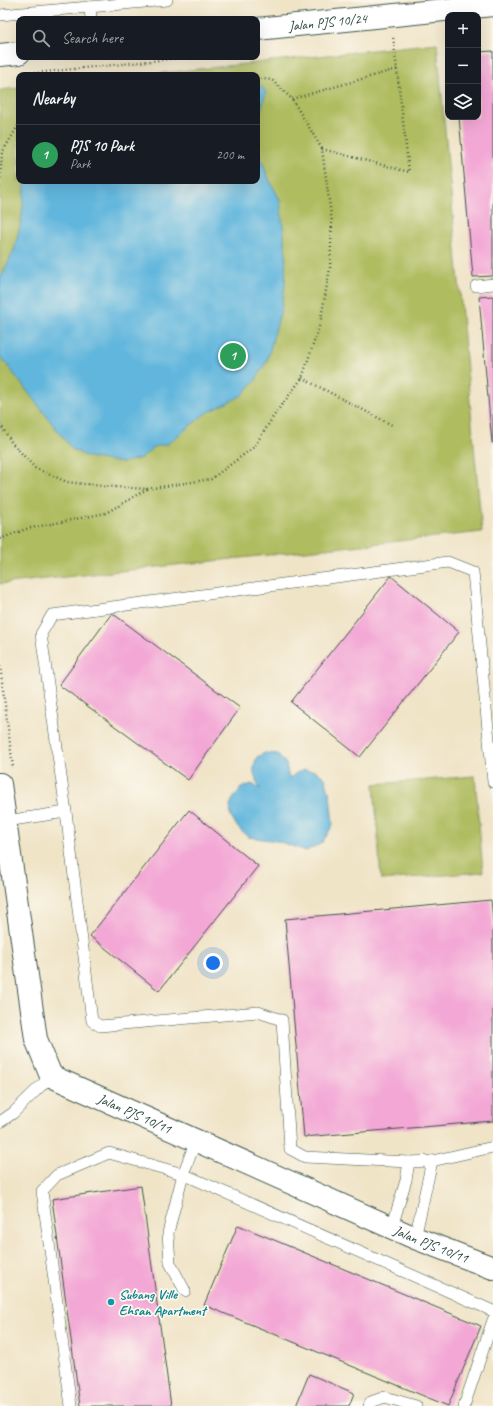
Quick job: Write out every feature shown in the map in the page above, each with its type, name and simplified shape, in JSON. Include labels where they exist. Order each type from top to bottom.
[{"type":"street","name":"Jalan PJS 10/24","points":[[260,29],[387,17],[493,5]]},
{"type":"street","points":[[0,55],[16,53]]},
{"type":"street","points":[[0,784],[36,1039],[51,1076]]},
{"type":"street","name":"Jalan PJS 10/11","points":[[51,1076],[415,1238],[493,1268]]},
{"type":"lane","points":[[0,15],[167,0]]},
{"type":"lane","points":[[90,7],[91,16]]},
{"type":"lane","points":[[476,286],[493,284]]},
{"type":"lane","points":[[493,782],[473,572],[448,562],[52,615],[41,634],[66,812],[92,1021],[100,1026],[258,1012],[282,1020],[290,1149],[305,1158],[409,1162],[432,1161],[493,1146]]},
{"type":"lane","points":[[6,821],[66,812]]},
{"type":"lane","points":[[0,1122],[12,1113],[51,1076]]},
{"type":"lane","points":[[185,1291],[170,1263],[168,1233],[182,1174],[196,1141]]},
{"type":"lane","points":[[71,1406],[42,1191],[57,1175],[109,1153],[182,1174],[493,1311]]},
{"type":"lane","points":[[415,1238],[432,1161]]},
{"type":"lane","points":[[392,1227],[406,1180],[409,1162]]},
{"type":"lane","points":[[464,1406],[493,1320]]},
{"type":"lane","points":[[369,1406],[371,1402],[385,1397],[416,1406]]},
{"type":"path","points":[[322,149],[409,172],[397,69],[387,17]]},
{"type":"path","points":[[43,72],[160,60]]},
{"type":"path","points":[[292,98],[397,69]]},
{"type":"path","points":[[0,424],[12,443],[35,468],[66,482],[148,489],[210,479],[254,447],[275,414],[302,378],[320,324],[330,268],[332,222],[322,149],[292,98],[272,80],[260,78]]},
{"type":"path","points":[[0,178],[2,153],[16,129]]},
{"type":"path","points":[[302,378],[392,426]]},
{"type":"path","points":[[0,539],[26,529],[106,514],[148,489]]},
{"type":"green space","points":[[437,43],[482,532],[0,584],[0,90],[16,88],[16,184],[260,184],[260,72],[171,72]]},
{"type":"green space","points":[[475,776],[483,872],[381,880],[374,784]]},
{"type":"water","points":[[262,86],[266,93],[260,113],[260,87]]},
{"type":"water","points":[[260,155],[268,177],[280,200],[286,253],[285,285],[281,309],[267,361],[255,381],[241,396],[205,414],[167,444],[154,447],[141,458],[122,463],[87,457],[72,449],[0,356],[0,279],[14,250],[21,222],[25,187],[24,184],[260,184]]},
{"type":"water","points":[[265,753],[278,754],[286,764],[289,779],[296,773],[304,770],[316,771],[325,778],[330,795],[333,825],[322,843],[306,851],[277,841],[248,837],[238,828],[231,816],[230,805],[241,788],[252,784],[260,789],[255,777],[254,766],[257,757]]},
{"type":"building","points":[[493,51],[493,276],[473,277],[459,120],[481,120],[481,52]]},
{"type":"building","points":[[493,296],[493,443],[492,443],[479,297]]},
{"type":"building","points":[[391,576],[459,632],[360,757],[291,702]]},
{"type":"building","points":[[112,613],[240,708],[188,780],[59,685]]},
{"type":"building","points":[[189,810],[258,866],[159,991],[90,936]]},
{"type":"building","points":[[491,900],[493,922],[493,1121],[304,1137],[285,919]]},
{"type":"building","name":"Subang Ville Ehsan Apartment","points":[[141,1186],[171,1406],[80,1406],[52,1199]]},
{"type":"building","points":[[238,1225],[481,1326],[448,1406],[204,1305]]},
{"type":"building","points":[[309,1374],[354,1393],[349,1406],[296,1406]]},
{"type":"place","name":"PJS 10 Park","points":[[233,356]]},
{"type":"place","name":"Subang Ville Ehsan Apartment","points":[[111,1302]]}]
